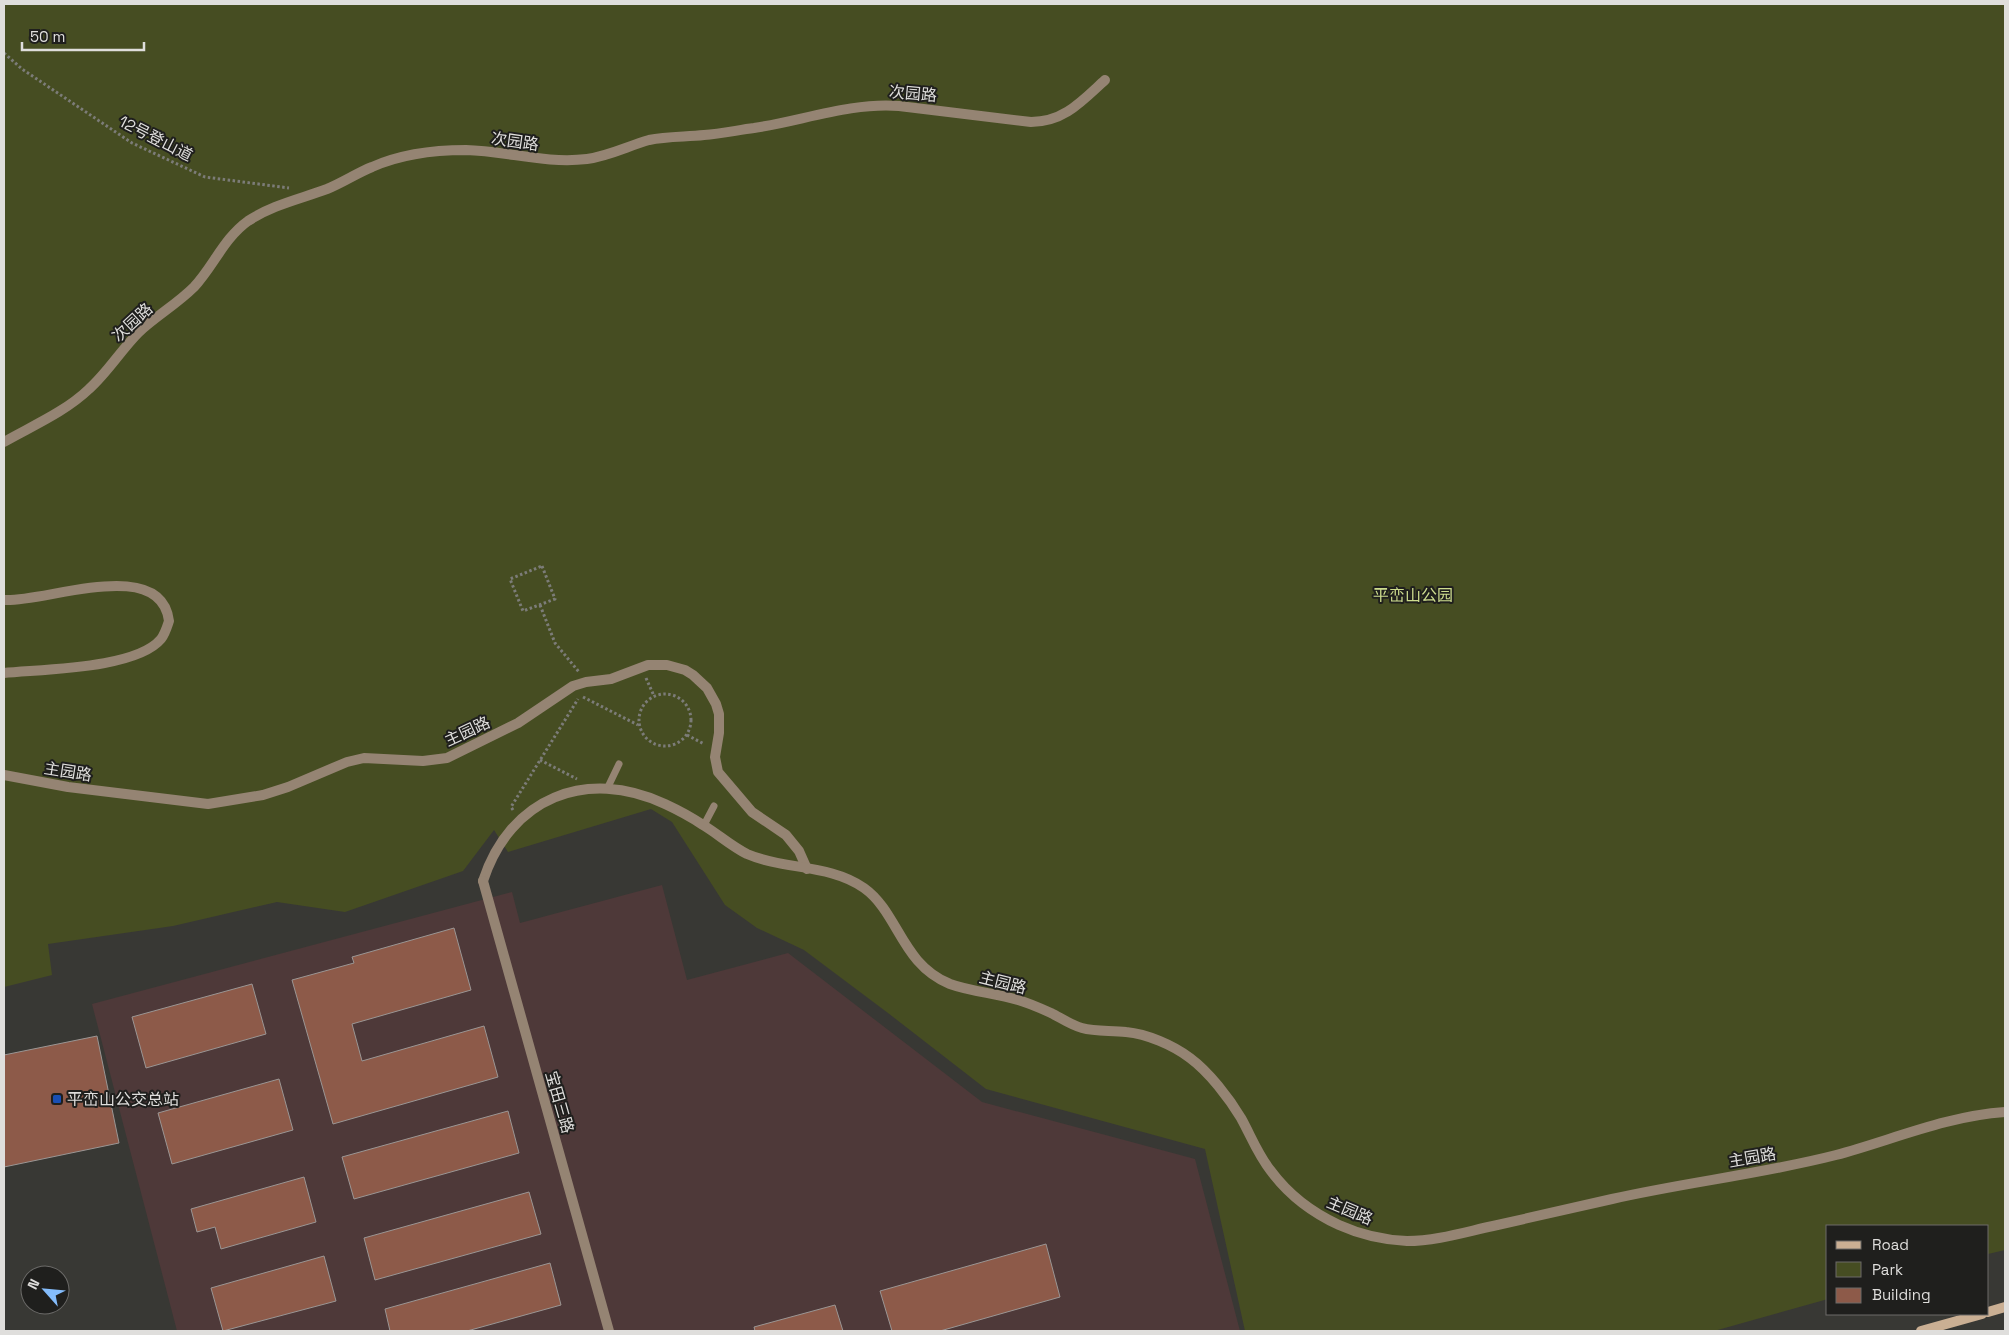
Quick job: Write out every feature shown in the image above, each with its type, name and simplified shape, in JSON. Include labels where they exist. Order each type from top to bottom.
[{"type":"main road","points":[[1989,1312],[2005,1307]]},
{"type":"main road","points":[[1921,1331],[1978,1315]]},
{"type":"street","name":"次园路","points":[[4,442],[67,407],[88,391],[141,330],[174,305],[199,282],[232,236],[247,222],[273,208],[332,187],[388,160],[419,154],[464,150],[540,160],[588,159],[665,137],[707,135],[786,123],[878,105],[1043,122],[1061,116],[1105,80]]},
{"type":"street","points":[[4,600],[17,601],[84,588],[137,588],[157,597],[165,605],[169,621],[161,639],[142,652],[106,663],[4,673]]},
{"type":"street","name":"主园路","points":[[4,775],[68,787],[208,804],[263,796],[347,762],[364,758],[423,761],[447,758],[518,723],[565,690],[586,682],[611,680],[641,667],[658,664],[676,667],[693,675],[707,688],[719,714],[720,733],[715,750],[715,764],[723,779],[752,812],[786,835],[799,851],[807,869]]},
{"type":"street","name":"主园路","points":[[483,880],[496,848],[512,827],[529,811],[542,803],[566,793],[607,789],[649,797],[678,810],[748,854],[836,875],[864,888],[875,898],[904,945],[919,963],[935,976],[951,984],[1015,999],[1053,1014],[1079,1028],[1135,1033],[1169,1046],[1189,1057],[1206,1071],[1239,1116],[1260,1156],[1285,1188],[1304,1204],[1333,1222],[1382,1238],[1404,1241],[1448,1236],[1654,1190],[1778,1168],[1836,1155],[1942,1123],[1989,1113],[2005,1112]]},
{"type":"street","name":"宝田三路","points":[[483,880],[609,1331]]},
{"type":"lane","points":[[607,789],[619,764]]},
{"type":"lane","points":[[704,825],[714,806]]},
{"type":"path","name":"12号登山道","points":[[4,53],[22,69],[132,144],[205,177],[290,188]]},
{"type":"path","points":[[542,566],[555,599],[540,605],[523,612],[510,579],[542,566]]},
{"type":"path","points":[[540,605],[555,643],[586,682]]},
{"type":"path","points":[[641,667],[654,696]]},
{"type":"path","points":[[669,694],[676,696],[687,706],[691,720],[687,735],[675,745],[660,746],[646,739],[638,725],[638,718],[643,705],[654,696],[669,694]]},
{"type":"path","points":[[511,807],[580,695],[638,725]]},
{"type":"path","points":[[687,735],[715,750]]},
{"type":"path","points":[[540,760],[578,779]]},
{"type":"shaded area","points":[[662,885],[687,980],[788,953],[982,1102],[1195,1159],[1240,1331],[177,1331],[92,1004],[512,892],[520,923]]},
{"type":"green space","name":"平峦山公园","points":[[4,4],[2005,4],[2005,1250],[1989,1254],[1989,1225],[1826,1225],[1826,1300],[1714,1331],[1245,1331],[1205,1149],[986,1089],[804,950],[757,928],[725,905],[672,822],[651,809],[508,852],[494,830],[463,871],[345,912],[277,902],[173,926],[48,944],[52,975],[4,987]]},
{"type":"building","points":[[454,928],[471,990],[352,1024],[362,1061],[484,1026],[498,1077],[333,1124],[292,980],[354,963],[352,957]]},
{"type":"building","points":[[252,984],[266,1034],[146,1068],[132,1017]]},
{"type":"building","name":"平峦山公交总站","points":[[97,1036],[119,1143],[4,1167],[4,1055]]},
{"type":"building","points":[[279,1079],[293,1130],[172,1164],[158,1113]]},
{"type":"building","points":[[508,1111],[519,1153],[354,1199],[342,1157]]},
{"type":"building","points":[[304,1177],[316,1222],[221,1249],[215,1227],[197,1232],[191,1209]]},
{"type":"building","points":[[529,1192],[541,1234],[375,1280],[364,1238]]},
{"type":"building","points":[[1046,1244],[1060,1297],[940,1331],[892,1331],[880,1291]]},
{"type":"building","points":[[324,1256],[336,1301],[223,1331],[211,1288]]},
{"type":"building","points":[[550,1263],[561,1305],[467,1331],[390,1331],[385,1309]]},
{"type":"building","points":[[835,1305],[843,1331],[755,1331],[754,1327]]},
{"type":"place","name":"平峦山公交总站","points":[[57,1099]]}]
